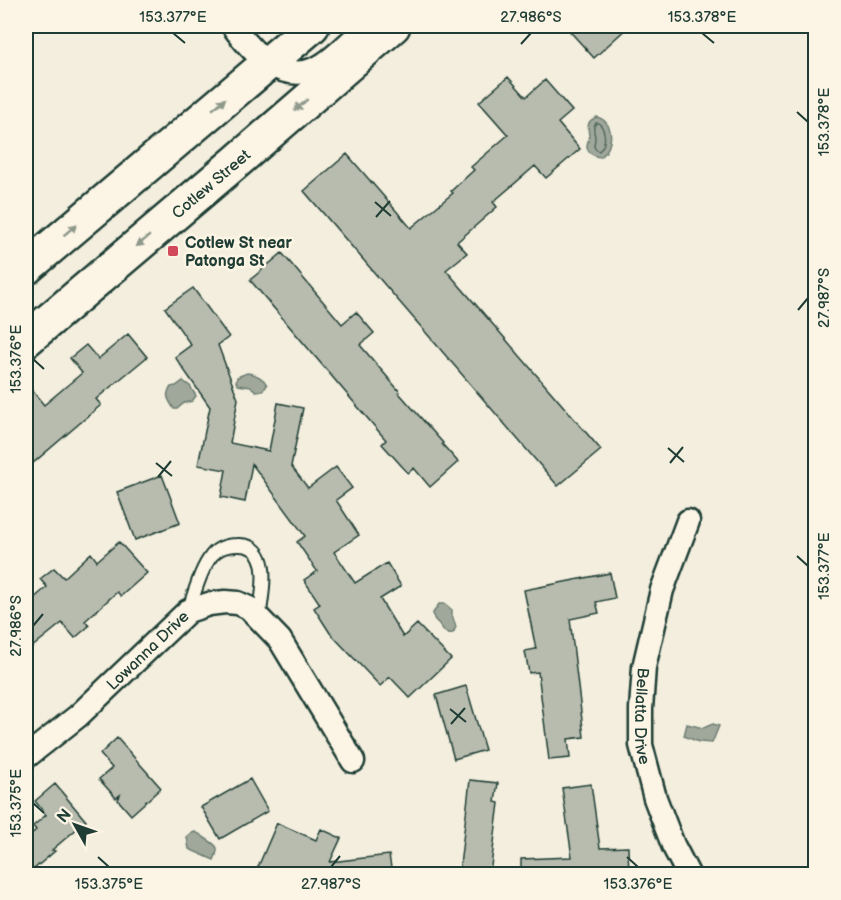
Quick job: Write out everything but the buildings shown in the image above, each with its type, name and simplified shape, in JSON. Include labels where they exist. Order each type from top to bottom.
[{"type":"main road","points":[[26,268],[312,26]]},
{"type":"main road","name":"Cotlew Street","points":[[26,340],[393,26]]},
{"type":"street","points":[[233,26],[267,63],[289,72],[300,73],[317,68],[370,26]]},
{"type":"street","name":"Bellatta Drive","points":[[688,521],[662,590],[644,667],[641,733],[641,745],[656,798],[673,845],[688,874]]},
{"type":"street","name":"Lowanna Drive","points":[[26,757],[78,716],[188,611],[209,604],[225,602],[238,603],[249,608],[280,640],[353,761]]},
{"type":"lane","points":[[188,611],[202,573],[213,554],[226,546],[244,544],[256,550],[263,562],[259,618]]},
{"type":"water","points":[[597,117],[607,124],[611,135],[608,147],[601,157],[588,151],[587,146],[588,124]]},
{"type":"water","points":[[247,373],[261,378],[267,385],[265,388],[256,391],[251,387],[238,385],[237,377]]},
{"type":"water","points":[[183,381],[190,386],[196,396],[192,401],[174,409],[168,393],[171,387]]},
{"type":"water","points":[[439,604],[445,604],[452,610],[456,627],[453,633],[444,631],[434,618],[433,613]]},
{"type":"water","points":[[687,724],[703,728],[713,724],[719,726],[712,743],[699,742],[684,736]]},
{"type":"water","points":[[195,832],[216,846],[214,860],[189,849],[187,837]]},
{"type":"place","name":"Cotlew St near Patonga St","points":[[173,251]]}]
